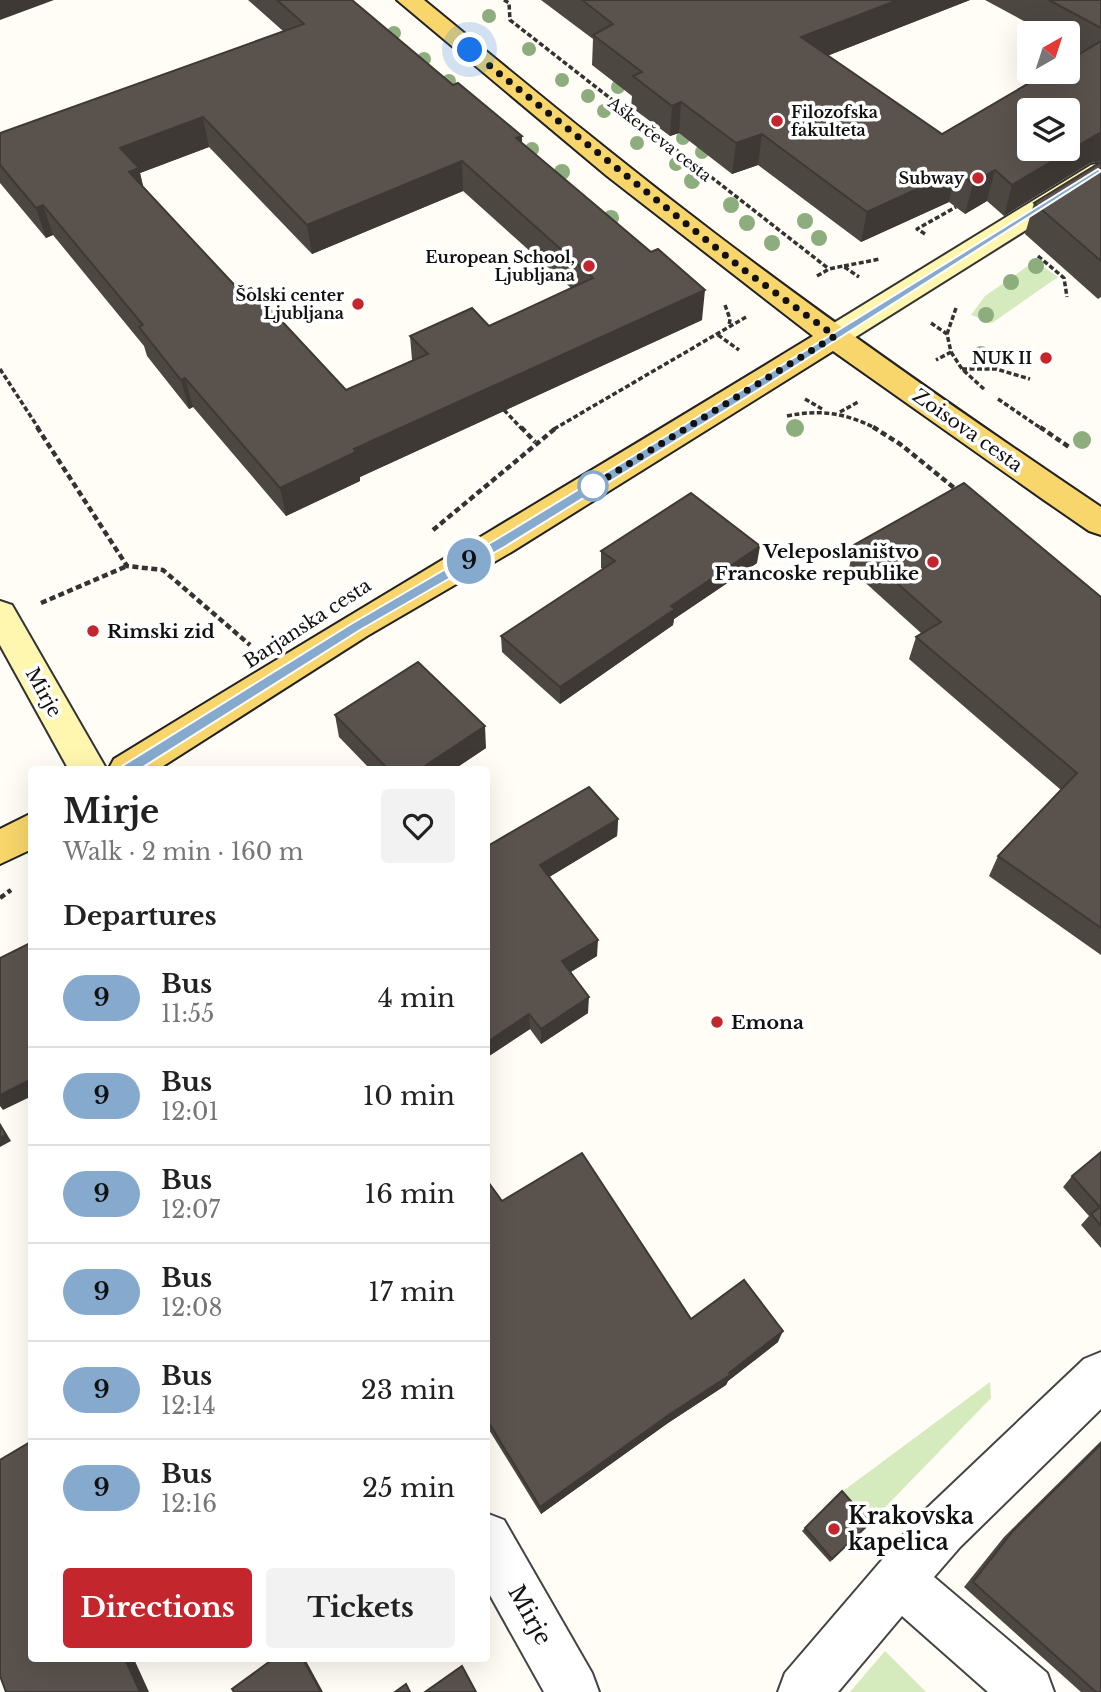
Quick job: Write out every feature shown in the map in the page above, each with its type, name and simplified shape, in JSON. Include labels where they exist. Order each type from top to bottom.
[{"type":"main road","points":[[408,0],[740,267],[835,336]]},
{"type":"main road","name":"Zoisova cesta","points":[[835,336],[1101,523]]},
{"type":"main road","name":"Barjanska cesta","points":[[133,766],[355,627],[501,542],[835,336]]},
{"type":"main road","points":[[0,848],[28,830]]},
{"type":"street","points":[[835,336],[1101,171]]},
{"type":"street","name":"Mirje","points":[[0,614],[86,766]]},
{"type":"street","points":[[804,1692],[942,1529],[1101,1376]]},
{"type":"street","name":"Mirje","points":[[490,1545],[573,1692]]},
{"type":"street","points":[[898,1579],[1028,1692]]},
{"type":"path","name":"Aškerčeva cesta","points":[[504,0],[509,3],[510,20],[652,134],[829,269]]},
{"type":"path","points":[[534,51],[543,47]]},
{"type":"path","points":[[930,238],[917,229],[956,207]]},
{"type":"path","points":[[1030,248],[1067,279],[1070,287],[1067,297]]},
{"type":"path","points":[[817,276],[829,269],[843,266],[862,279]]},
{"type":"path","points":[[430,533],[535,442],[749,315]]},
{"type":"path","points":[[926,320],[947,334],[951,352],[962,369],[982,388],[1079,454]]},
{"type":"path","points":[[717,335],[741,351]]},
{"type":"path","points":[[935,360],[951,352]]},
{"type":"path","points":[[0,369],[127,566]]},
{"type":"path","points":[[962,369],[996,369],[1030,379]]},
{"type":"path","points":[[801,396],[823,409],[840,412],[887,435],[962,494]]},
{"type":"path","points":[[840,412],[856,403]]},
{"type":"path","points":[[504,410],[535,442]]},
{"type":"path","points":[[38,604],[127,566],[163,570],[282,674]]},
{"type":"green space","points":[[1035,261],[1058,277],[992,323],[971,315],[985,296]]},
{"type":"green space","points":[[990,1382],[991,1398],[867,1526],[839,1494]]},
{"type":"green space","points":[[885,1651],[926,1692],[850,1692]]},
{"type":"building","points":[[277,0],[352,0],[453,85],[458,83],[522,136],[516,138],[651,252],[658,249],[705,290],[354,449],[356,452],[280,488],[185,378],[181,380],[139,327],[143,325],[43,205],[36,208],[0,165],[0,133],[304,24]],"holes":[[[203,117],[307,225],[462,161],[593,278],[489,326],[472,308],[410,336],[428,354],[346,390],[251,288],[241,292],[129,172],[139,168],[120,148]]]},
{"type":"building","points":[[582,0],[898,0],[801,37],[942,134],[1027,84],[1080,84],[1080,54],[1101,41],[1101,132],[1080,145],[1080,98],[1017,98],[1017,161],[1052,161],[1012,185],[995,170],[973,183],[956,171],[867,212],[762,134],[736,143],[681,102],[672,106],[633,76],[642,72],[593,35],[613,24]]},
{"type":"building","points":[[1049,0],[1101,0],[1101,28]]},
{"type":"building","points":[[1101,162],[1101,261],[1034,203]]},
{"type":"building","points":[[964,483],[1101,597],[1101,928],[998,856],[1077,773],[916,637],[941,622],[854,545]]},
{"type":"building","points":[[691,493],[760,546],[671,606],[675,609],[560,687],[501,636],[615,561],[601,551]]},
{"type":"building","points":[[418,662],[485,726],[425,766],[385,766],[335,715]]},
{"type":"building","points":[[589,787],[618,819],[540,865],[598,940],[562,961],[589,997],[541,1029],[529,1014],[490,1040],[490,845]]},
{"type":"building","points":[[28,944],[28,1081],[0,1095],[0,958]]},
{"type":"building","points":[[0,1125],[6,1135],[0,1138]]},
{"type":"building","points":[[1101,1152],[1101,1226],[1091,1214],[1100,1207],[1072,1176]]},
{"type":"building","points":[[582,1153],[691,1319],[744,1280],[783,1331],[729,1373],[730,1375],[670,1414],[540,1507],[490,1425],[490,1184],[502,1201]]},
{"type":"building","points":[[28,1443],[28,1662],[126,1662],[140,1692],[6,1692],[0,1676],[0,1460]]},
{"type":"building","points":[[1101,1444],[1101,1692],[1096,1692],[973,1582],[1013,1531]]},
{"type":"building","name":"Krakovska kapelica","points":[[842,1491],[870,1523],[832,1559],[805,1528]]},
{"type":"building","points":[[269,1662],[305,1662],[321,1692],[234,1692],[232,1689]]},
{"type":"building","points":[[462,1666],[476,1692],[425,1692]]},
{"type":"building","points":[[406,1684],[410,1692],[395,1692]]},
{"type":"bus line","name":"9","points":[[133,766],[355,627],[501,542],[1101,171]]},
{"type":"place","name":"Filozofska fakulteta","points":[[777,121]]},
{"type":"place","name":"Subway","points":[[978,178]]},
{"type":"place","name":"European School, Ljubljana","points":[[589,266]]},
{"type":"place","name":"Šolski center Ljubljana","points":[[358,304]]},
{"type":"place","name":"NUK II","points":[[1046,358]]},
{"type":"place","name":"Veleposlaništvo Francoske republike","points":[[933,562]]},
{"type":"place","name":"Rimski zid","points":[[93,631]]},
{"type":"place","name":"Emona","points":[[717,1022]]},
{"type":"place","name":"Krakovska kapelica","points":[[834,1529]]},
{"type":"route","points":[[470,50],[740,267],[835,336],[593,486]]}]
